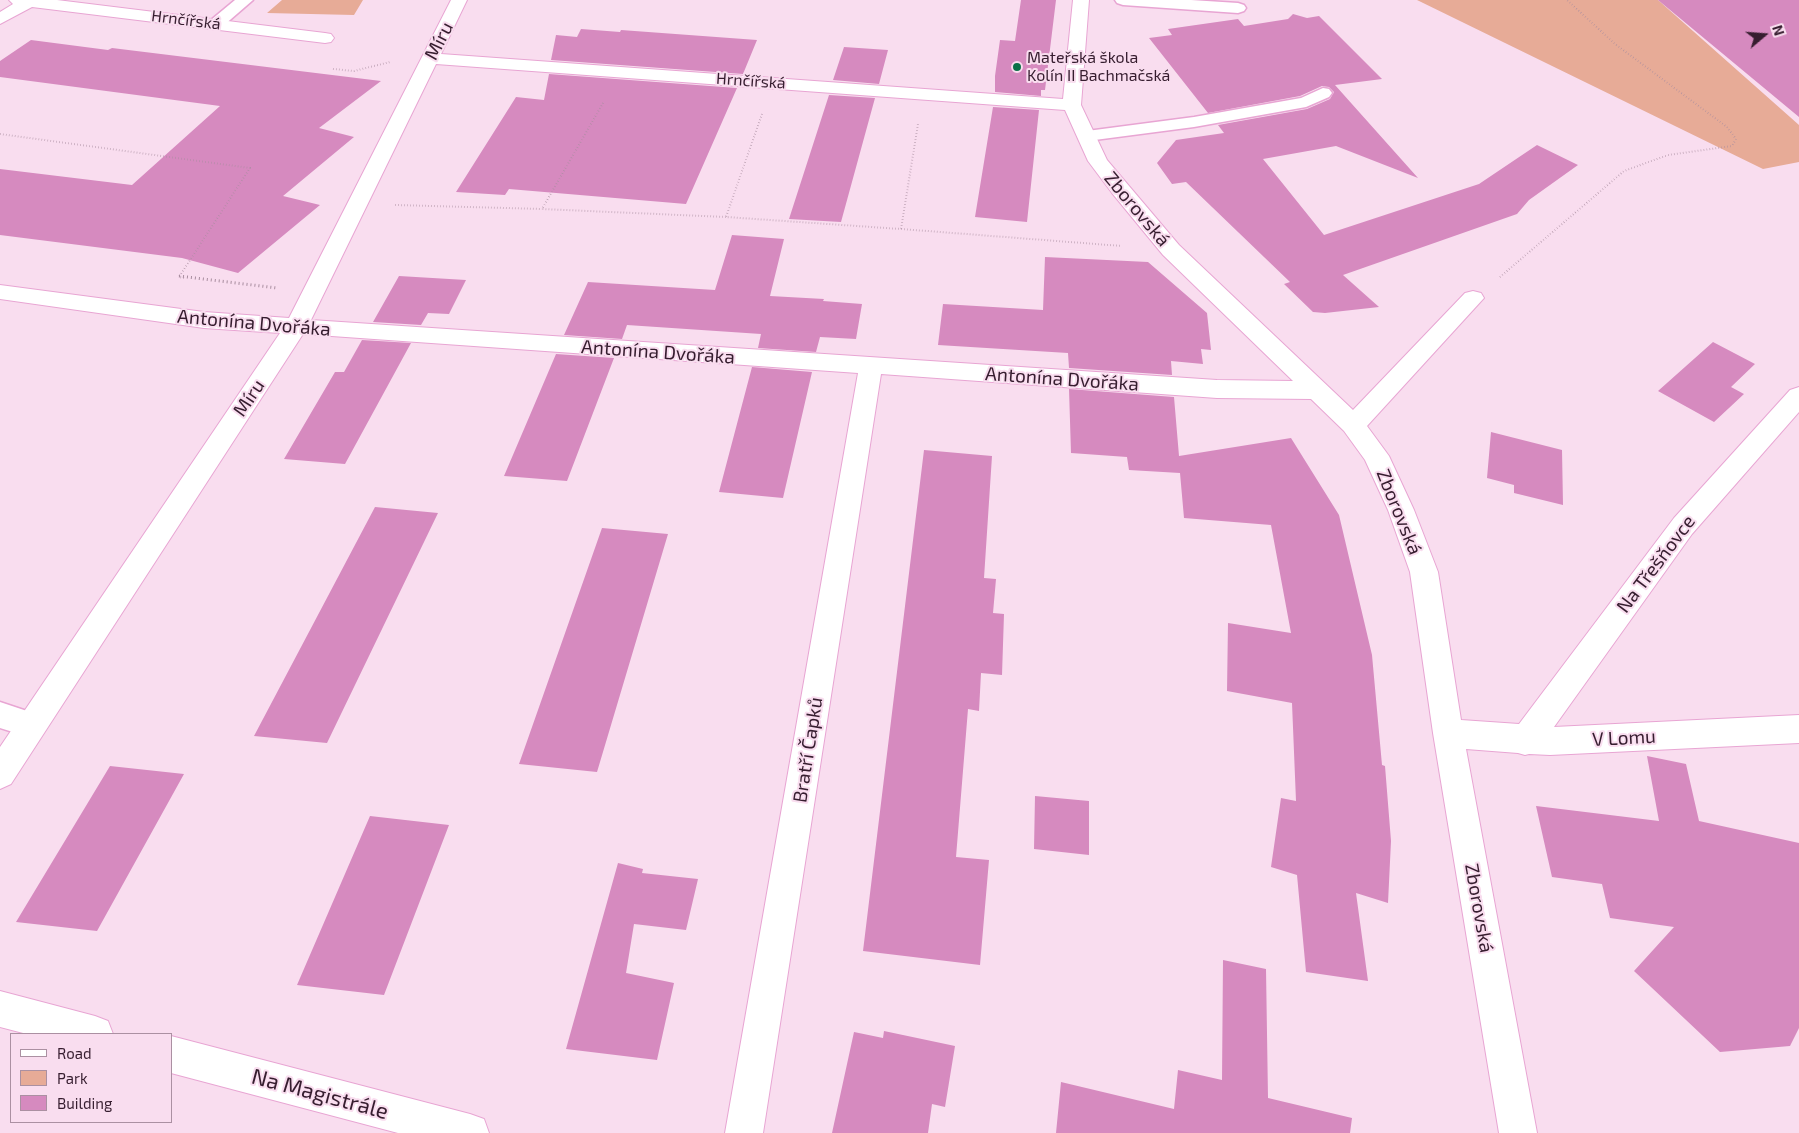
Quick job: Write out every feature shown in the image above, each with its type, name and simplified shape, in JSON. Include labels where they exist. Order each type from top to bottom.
[{"type":"street","name":"Hrnčířská","points":[[26,0],[325,38]]},
{"type":"street","points":[[0,19],[26,0]]},
{"type":"street","name":"Míru","points":[[0,774],[296,327],[459,0]]},
{"type":"street","points":[[1072,104],[1081,0]]},
{"type":"street","name":"Hrnčířská","points":[[430,58],[1072,104]]},
{"type":"street","name":"Zborovská","points":[[1072,104],[1098,161],[1119,190],[1172,250],[1353,425],[1376,456],[1400,510],[1424,572],[1448,734],[1518,1133]]},
{"type":"street","name":"Antonína Dvořáka","points":[[0,292],[204,320],[296,327],[1217,390],[1318,390]]},
{"type":"street","points":[[1353,425],[1473,298]]},
{"type":"street","name":"Bratří Čapků","points":[[744,1133],[872,366]]},
{"type":"street","name":"Na Třešňovce","points":[[1525,740],[1683,526],[1799,396]]},
{"type":"street","name":"V Lomu","points":[[1448,734],[1550,742],[1799,729]]},
{"type":"street","points":[[0,1009],[91,1033]]},
{"type":"street","name":"Na Magistrále","points":[[172,1054],[470,1133]]},
{"type":"lane","points":[[217,23],[245,0]]},
{"type":"lane","points":[[1123,0],[1238,8]]},
{"type":"lane","points":[[1087,136],[1194,122],[1306,102],[1323,93]]},
{"type":"lane","points":[[0,715],[32,725]]},
{"type":"path","points":[[1473,298],[1624,172],[1668,155],[1732,146],[1736,139],[1726,127],[1613,43],[1582,10],[1567,0]]},
{"type":"path","points":[[325,38],[342,40],[323,68],[354,71],[381,63],[430,58]]},
{"type":"path","points":[[542,209],[621,72]]},
{"type":"path","points":[[726,217],[773,83]]},
{"type":"path","points":[[901,229],[923,94]]},
{"type":"path","points":[[0,134],[250,168],[179,277],[281,288]]},
{"type":"path","points":[[358,204],[726,217],[1172,250]]},
{"type":"green space","points":[[282,0],[363,0],[354,15],[267,13]]},
{"type":"green space","points":[[1417,0],[1658,0],[1799,125],[1799,162],[1763,169]]},
{"type":"building","points":[[1021,0],[1056,0],[1045,90],[1041,90],[1041,96],[995,92],[995,76],[1000,40],[1015,41]]},
{"type":"building","points":[[1658,0],[1799,0],[1799,117]]},
{"type":"building","points":[[1293,14],[1307,18],[1319,16],[1382,79],[1335,85],[1418,178],[1336,146],[1263,159],[1324,235],[1479,184],[1537,145],[1578,165],[1529,200],[1517,214],[1343,275],[1379,307],[1325,313],[1313,312],[1284,284],[1290,282],[1186,182],[1172,184],[1157,163],[1176,140],[1224,133],[1218,125],[1307,109],[1330,99],[1334,92],[1329,87],[1322,86],[1300,96],[1208,113],[1149,38],[1172,35],[1168,29],[1238,19],[1244,26],[1288,19]]},
{"type":"building","points":[[581,29],[757,40],[743,74],[551,60],[556,35],[577,37]]},
{"type":"building","points":[[31,40],[381,81],[319,128],[354,137],[283,196],[320,205],[238,273],[182,258],[0,235],[0,169],[132,185],[220,106],[0,77],[0,61]]},
{"type":"building","points":[[844,47],[888,50],[879,84],[833,80]]},
{"type":"building","points":[[549,74],[737,88],[686,204],[509,189],[505,195],[456,192],[516,97],[544,100]]},
{"type":"building","points":[[829,95],[875,98],[841,222],[789,219]]},
{"type":"building","points":[[993,107],[1039,110],[1027,222],[975,217]]},
{"type":"building","points":[[732,235],[784,239],[770,296],[824,299],[823,301],[862,304],[856,339],[820,337],[816,352],[758,348],[761,334],[627,325],[622,339],[564,335],[588,282],[715,290]]},
{"type":"building","points":[[1045,257],[1148,262],[1207,313],[1211,350],[1201,349],[1203,364],[1171,361],[1172,375],[1069,368],[1068,353],[938,345],[943,304],[1043,310]]},
{"type":"building","points":[[399,276],[466,280],[449,314],[428,313],[421,325],[373,322]]},
{"type":"building","points":[[362,340],[411,343],[345,464],[284,459],[335,372],[344,372]]},
{"type":"building","points":[[1713,342],[1755,364],[1731,387],[1744,394],[1714,422],[1658,391]]},
{"type":"building","points":[[556,354],[614,358],[567,481],[504,476]]},
{"type":"building","points":[[752,367],[812,372],[783,498],[719,492]]},
{"type":"building","points":[[1069,389],[1174,397],[1179,456],[1291,438],[1339,515],[1372,655],[1382,765],[1385,766],[1391,841],[1388,903],[1356,893],[1368,981],[1306,972],[1297,875],[1271,867],[1281,798],[1296,801],[1292,703],[1227,691],[1228,623],[1291,633],[1271,525],[1184,518],[1180,473],[1129,470],[1127,457],[1071,453]]},
{"type":"building","points":[[1491,432],[1562,450],[1563,505],[1514,493],[1514,485],[1487,478]]},
{"type":"building","points":[[924,450],[992,456],[984,578],[996,579],[993,613],[1004,614],[1002,675],[981,673],[979,711],[968,709],[956,857],[989,860],[980,965],[863,951]]},
{"type":"building","points":[[375,507],[438,513],[327,743],[254,736]]},
{"type":"building","points":[[602,528],[668,534],[597,772],[519,764]]},
{"type":"building","points":[[1647,756],[1686,764],[1699,821],[1799,843],[1799,1028],[1790,1046],[1720,1052],[1634,971],[1674,927],[1610,918],[1602,884],[1552,877],[1536,806],[1659,821]]},
{"type":"building","points":[[110,766],[184,774],[97,931],[16,922]]},
{"type":"building","points":[[1035,796],[1089,801],[1089,855],[1034,849]]},
{"type":"building","points":[[370,816],[449,825],[384,995],[297,985]]},
{"type":"building","points":[[618,863],[643,869],[642,873],[698,879],[686,930],[634,924],[626,973],[674,983],[657,1060],[566,1049]]},
{"type":"building","points":[[1223,960],[1266,969],[1268,1098],[1352,1118],[1350,1133],[1056,1133],[1061,1082],[1174,1109],[1178,1070],[1222,1080]]},
{"type":"building","points":[[884,1031],[955,1046],[945,1107],[932,1104],[928,1133],[832,1133],[854,1032],[883,1038]]},
{"type":"place","name":"Mateřská škola Kolín II Bachmačská","points":[[1017,67]]}]
